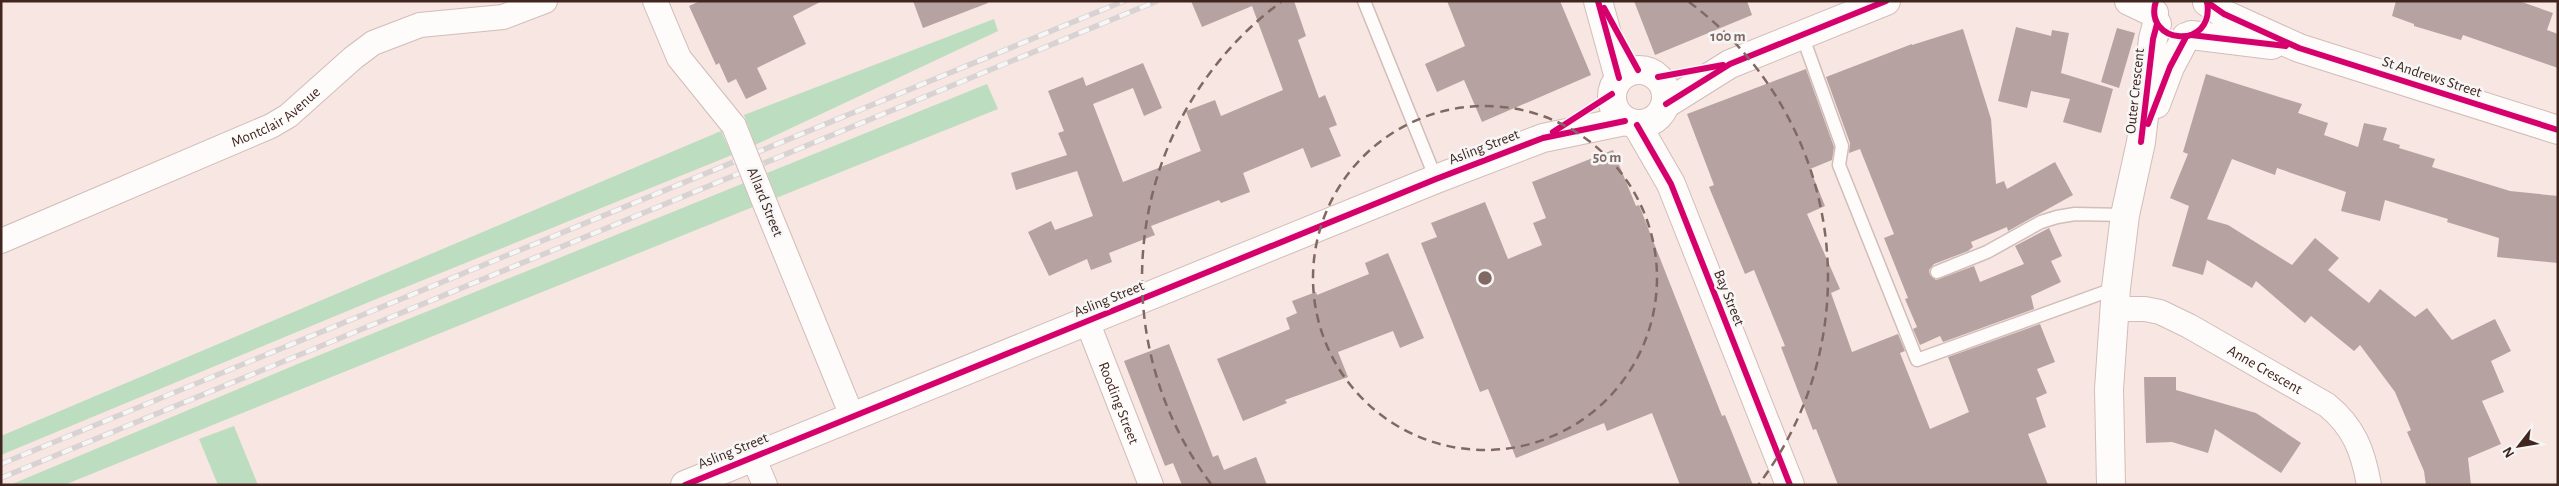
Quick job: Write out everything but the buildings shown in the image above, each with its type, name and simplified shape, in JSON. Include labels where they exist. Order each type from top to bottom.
[{"type":"street","name":"Allard Street","points":[[655,1],[679,58],[734,126],[852,416]]},
{"type":"street","points":[[1599,1],[1632,80]]},
{"type":"street","points":[[1730,64],[1632,80],[1614,109],[1646,117],[1730,64],[1886,1]]},
{"type":"street","points":[[2129,1],[2156,13]]},
{"type":"street","name":"St Andrews Street","points":[[2207,1],[2224,14],[2299,48],[2558,130]]},
{"type":"street","name":"Outer Crescent","points":[[2141,142],[2170,67],[2188,36],[2204,26],[2208,10],[2207,1]]},
{"type":"street","name":"Montclair Avenue","points":[[1,241],[271,126],[288,116],[373,43],[420,25],[503,17],[538,2]]},
{"type":"street","name":"St Andrews Street","points":[[2156,13],[2170,35],[2299,48]]},
{"type":"street","name":"Outer Crescent","points":[[2111,485],[2109,389],[2115,298],[2125,215],[2141,142],[2156,13]]},
{"type":"street","name":"Asling Street","points":[[1543,138],[1632,80]]},
{"type":"street","name":"Bay Street","points":[[1632,80],[1666,94],[1646,117],[1790,485]]},
{"type":"street","name":"Asling Street","points":[[685,485],[1436,179],[1543,138],[1646,117]]},
{"type":"street","name":"Anne Crescent","points":[[2115,298],[2145,309],[2160,312],[2189,326],[2327,404],[2341,416],[2355,435],[2362,452],[2369,485]]},
{"type":"street","name":"Rooding Street","points":[[1087,321],[1151,485]]},
{"type":"street","points":[[753,457],[765,485]]},
{"type":"lane","points":[[1364,1],[1436,179]]},
{"type":"lane","points":[[1802,35],[1842,146],[1839,165],[1917,360],[2115,298]]},
{"type":"lane","points":[[1937,272],[1988,252],[2041,222],[2057,217],[2075,214],[2125,215]]},
{"type":"green space","points":[[994,19],[998,31],[755,145],[744,115]]},
{"type":"green space","points":[[987,84],[998,109],[776,198],[767,173]]},
{"type":"green space","points":[[721,131],[732,155],[374,300],[1,455],[1,436]]},
{"type":"green space","points":[[744,183],[753,207],[64,485],[10,485],[300,363]]},
{"type":"green space","points":[[234,426],[258,485],[218,485],[199,439]]},
{"type":"railway","points":[[1,464],[1124,1]]},
{"type":"railway","points":[[1,478],[1157,1]]},
{"type":"cycle path","points":[[1598,1],[1619,78]]},
{"type":"cycle path","points":[[1666,104],[1730,64],[1886,1]]},
{"type":"cycle path","points":[[2156,1],[2155,15],[2159,26],[2168,33],[2180,36],[2191,35],[2201,29],[2207,17],[2207,1]]},
{"type":"cycle path","points":[[2207,2],[2224,14],[2299,48],[2558,130]]},
{"type":"cycle path","points":[[1604,8],[1638,70]]},
{"type":"cycle path","points":[[2141,142],[2153,39],[2157,24]]},
{"type":"cycle path","points":[[2191,35],[2286,46]]},
{"type":"cycle path","points":[[2148,124],[2170,67],[2186,37]]},
{"type":"cycle path","points":[[1658,77],[1723,65]]},
{"type":"cycle path","points":[[1553,132],[1612,94]]},
{"type":"cycle path","points":[[685,485],[1436,179],[1543,138],[1625,121]]},
{"type":"cycle path","points":[[1637,125],[1671,184],[1790,485]]}]
